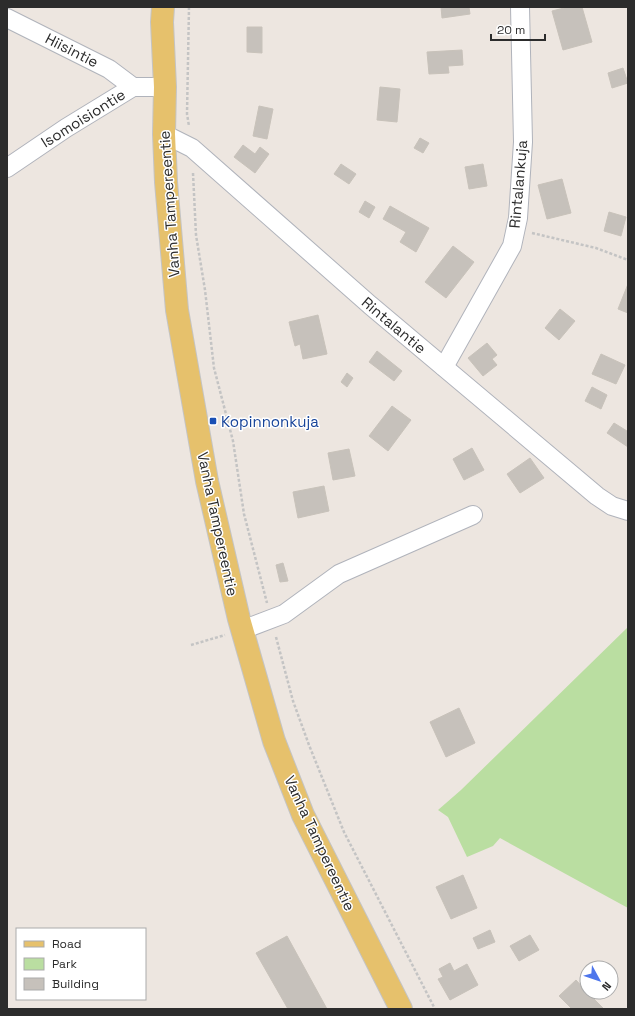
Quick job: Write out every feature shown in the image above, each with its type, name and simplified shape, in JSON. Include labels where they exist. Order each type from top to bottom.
[{"type":"main road","name":"Vanha Tampereentie","points":[[163,7],[162,22],[165,87],[164,134],[166,182],[177,310],[207,481],[242,630],[274,741],[303,814],[401,1009]]},
{"type":"street","name":"Rintalankuja","points":[[444,367],[512,246],[518,218],[523,142],[520,7]]},
{"type":"street","name":"Hiisintie","points":[[7,18],[109,69],[133,87]]},
{"type":"street","name":"Isomoisiontie","points":[[7,168],[66,128],[133,87],[165,87]]},
{"type":"street","name":"Rintalantie","points":[[164,134],[192,148],[370,305],[597,496],[612,506],[628,511]]},
{"type":"street","points":[[242,630],[284,614],[339,574],[473,515]]},
{"type":"path","points":[[189,7],[187,114],[192,148],[196,235],[205,290],[214,368],[233,442],[244,514],[293,701],[309,745],[344,832],[435,1009]]},
{"type":"path","points":[[515,230],[596,248],[628,260]]},
{"type":"path","points":[[192,645],[242,630]]},
{"type":"green space","points":[[628,627],[628,908],[500,838],[493,846],[467,857],[448,817],[438,810],[461,790]]},
{"type":"building","points":[[441,7],[469,7],[470,14],[442,18]]},
{"type":"building","points":[[568,7],[582,7],[592,42],[563,50],[552,11]]},
{"type":"building","points":[[247,27],[262,27],[262,53],[247,52]]},
{"type":"building","points":[[462,50],[463,65],[448,66],[449,73],[429,74],[427,52]]},
{"type":"building","points":[[623,68],[628,83],[612,88],[608,73]]},
{"type":"building","points":[[380,87],[400,89],[397,122],[377,120]]},
{"type":"building","points":[[259,106],[273,109],[267,139],[253,136]]},
{"type":"building","points":[[420,138],[429,143],[423,153],[414,148]]},
{"type":"building","points":[[243,145],[255,154],[260,147],[269,154],[255,173],[234,157]]},
{"type":"building","points":[[341,164],[356,174],[349,184],[334,174]]},
{"type":"building","points":[[483,164],[487,186],[469,189],[465,167]]},
{"type":"building","points":[[562,179],[571,213],[547,219],[538,185]]},
{"type":"building","points":[[365,201],[375,207],[369,218],[359,212]]},
{"type":"building","points":[[390,206],[429,228],[416,252],[400,242],[406,232],[383,219]]},
{"type":"building","points":[[609,212],[626,217],[621,236],[604,231]]},
{"type":"building","points":[[453,246],[474,262],[446,298],[425,282]]},
{"type":"building","points":[[628,284],[628,313],[618,309]]},
{"type":"building","points":[[560,309],[575,321],[559,340],[545,328]]},
{"type":"building","points":[[318,315],[327,354],[303,359],[300,344],[295,346],[289,322]]},
{"type":"building","points":[[487,343],[497,355],[492,359],[497,365],[483,376],[468,358]]},
{"type":"building","points":[[377,351],[402,371],[394,381],[369,362]]},
{"type":"building","points":[[601,354],[625,365],[616,384],[592,374]]},
{"type":"building","points":[[347,373],[353,378],[347,387],[341,382]]},
{"type":"building","points":[[592,387],[607,395],[601,409],[585,401]]},
{"type":"building","points":[[392,406],[411,420],[388,451],[369,436]]},
{"type":"building","points":[[614,423],[627,431],[628,430],[628,447],[607,433]]},
{"type":"building","points":[[472,448],[484,470],[464,480],[453,459]]},
{"type":"building","points":[[349,449],[355,476],[333,480],[328,453]]},
{"type":"building","points":[[530,458],[544,478],[520,493],[507,474]]},
{"type":"building","points":[[324,486],[329,511],[298,518],[293,492]]},
{"type":"building","points":[[283,563],[288,581],[280,582],[276,565]]},
{"type":"building","points":[[459,708],[475,743],[446,757],[430,722]]},
{"type":"building","points":[[463,875],[477,908],[451,919],[436,887]]},
{"type":"building","points":[[490,930],[495,942],[478,949],[473,938]]},
{"type":"building","points":[[530,935],[539,950],[519,961],[510,946]]},
{"type":"building","points":[[287,936],[327,1009],[288,1009],[256,953]]},
{"type":"building","points":[[450,963],[454,971],[467,964],[478,985],[450,1000],[438,979],[443,977],[439,969]]},
{"type":"building","points":[[576,980],[579,983],[579,1000],[595,1000],[604,1009],[572,1009],[559,996]]},
{"type":"place","name":"Kopinnonkuja","points":[[213,421]]}]
